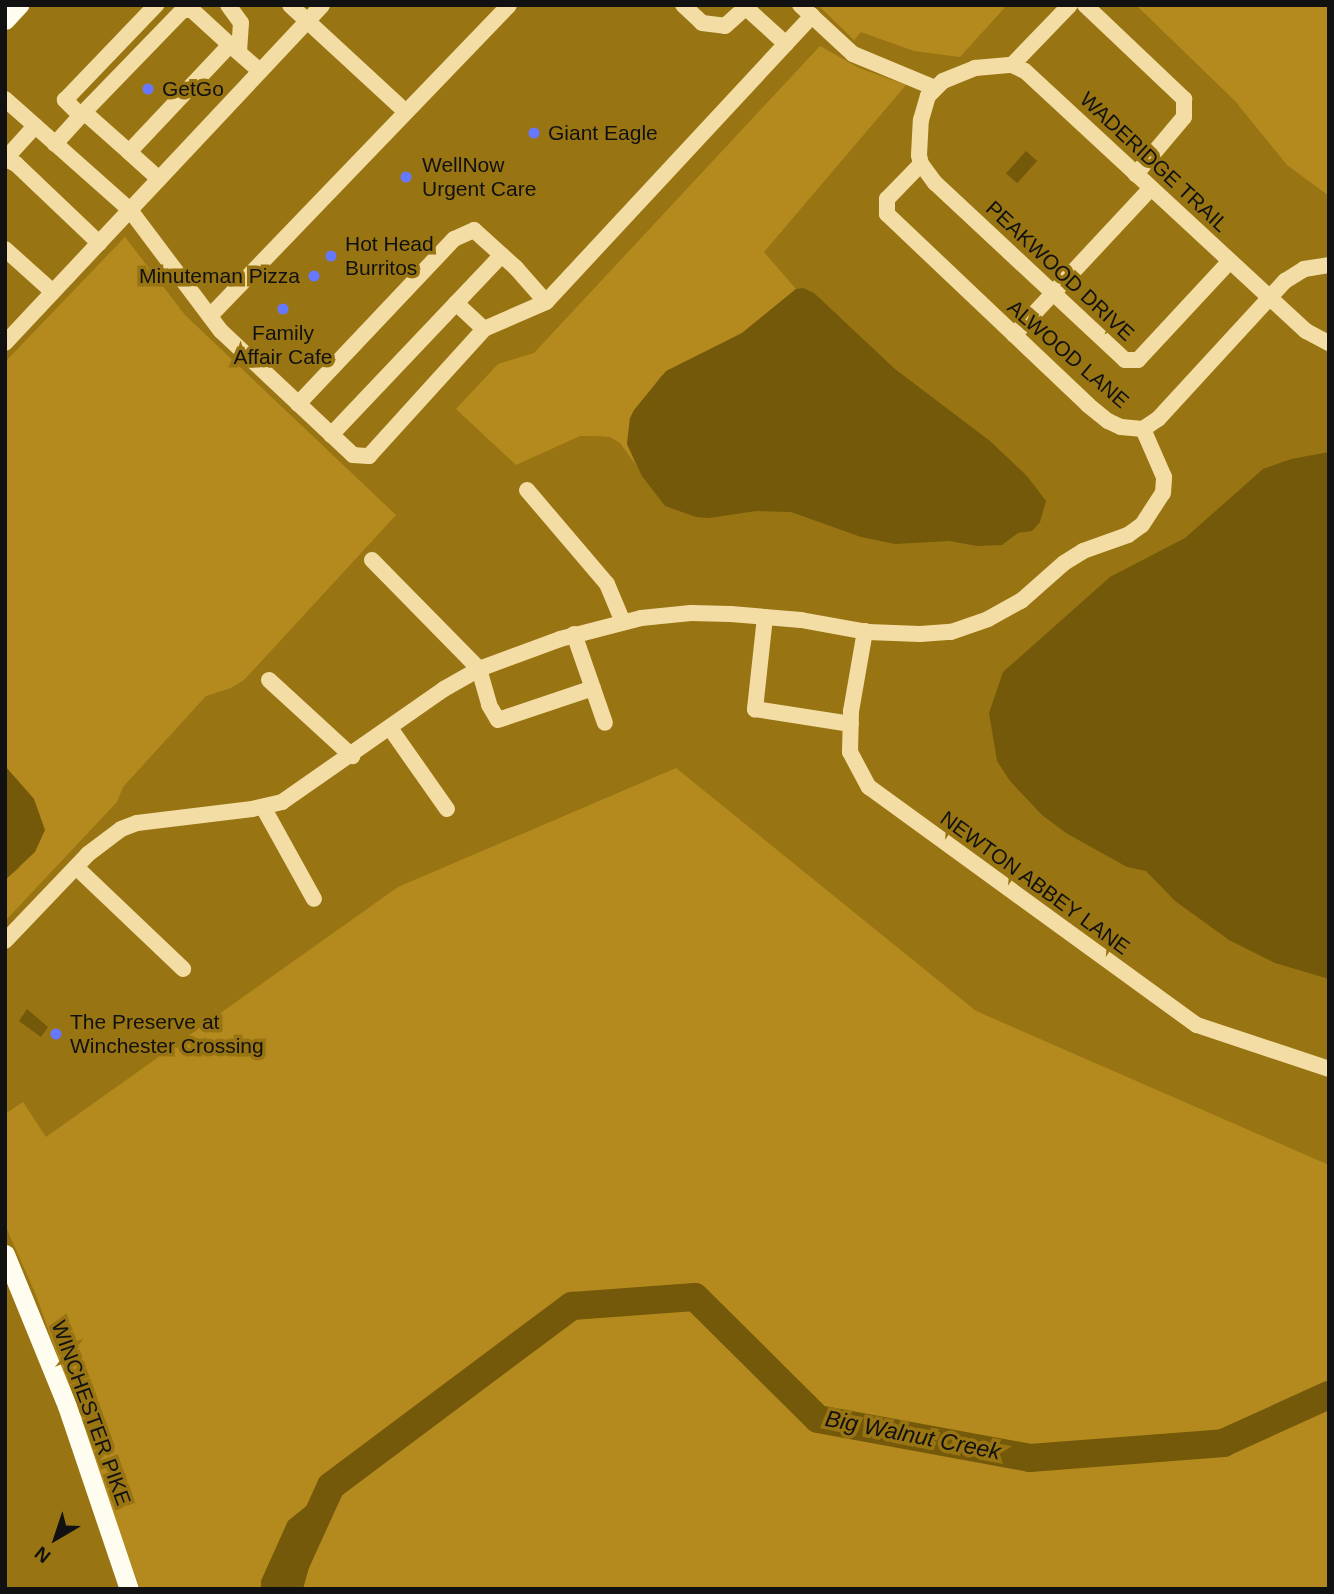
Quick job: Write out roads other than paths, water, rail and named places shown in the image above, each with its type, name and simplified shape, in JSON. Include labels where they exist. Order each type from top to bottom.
[{"type":"main road","points":[[5,20],[19,5]]},
{"type":"main road","name":"WINCHESTER PIKE","points":[[5,1254],[67,1406],[129,1589]]},
{"type":"street","points":[[156,5],[65,100],[159,178]]},
{"type":"street","points":[[129,152],[235,48],[241,23],[228,5]]},
{"type":"street","points":[[290,5],[405,111]]},
{"type":"street","points":[[5,343],[322,5]]},
{"type":"street","points":[[210,316],[509,5]]},
{"type":"street","points":[[683,5],[702,23],[725,26],[744,6],[786,44]]},
{"type":"street","points":[[921,164],[920,120],[924,105],[935,88],[953,75],[975,68],[1012,65],[1070,5]]},
{"type":"street","points":[[1085,5],[1184,99],[1184,117],[1136,174]]},
{"type":"street","points":[[55,144],[183,10],[192,10],[260,71]]},
{"type":"street","points":[[5,99],[130,210],[221,331],[353,455],[369,456],[484,329],[546,302],[786,44],[806,11],[862,59],[918,78],[935,88]]},
{"type":"street","name":"WADERIDGE TRAIL","points":[[1012,65],[1026,71],[1306,331],[1329,343]]},
{"type":"street","points":[[35,126],[6,158],[99,243]]},
{"type":"street","name":"PEAKWOOD DRIVE","points":[[921,164],[962,210],[1125,360],[1138,360],[1230,261]]},
{"type":"street","name":"ALWOOD LANE","points":[[921,164],[887,199],[887,214],[1108,421],[1121,427],[1143,429],[1165,413],[1284,281],[1304,269],[1329,265]]},
{"type":"street","points":[[1014,335],[1151,188]]},
{"type":"street","points":[[298,404],[454,239],[474,230],[502,255],[546,302]]},
{"type":"street","points":[[5,248],[53,292]]},
{"type":"street","points":[[331,435],[502,255]]},
{"type":"street","points":[[456,303],[484,329]]},
{"type":"street","points":[[5,941],[76,867],[111,835],[136,823],[263,807],[282,802],[352,756],[444,689],[479,669],[574,634],[623,622],[691,613],[765,617],[865,631],[951,632],[988,619],[1021,601],[1064,563],[1083,551],[1128,536],[1142,525],[1163,493],[1164,477],[1143,429]]},
{"type":"street","points":[[527,489],[607,584],[623,622]]},
{"type":"street","points":[[372,560],[479,669],[489,705],[498,720],[593,688]]},
{"type":"street","points":[[765,617],[755,709],[851,724]]},
{"type":"street","name":"NEWTON ABBEY LANE","points":[[865,631],[851,724],[850,752],[855,766],[869,787],[1197,1025],[1329,1069]]},
{"type":"street","points":[[574,634],[605,723]]},
{"type":"street","points":[[269,680],[352,756]]},
{"type":"street","points":[[390,729],[447,809]]},
{"type":"street","points":[[263,807],[314,899]]},
{"type":"street","points":[[76,867],[183,969]]},
{"type":"waterway","name":"Big Walnut Creek","points":[[284,1589],[331,1486],[572,1306],[695,1297],[818,1419],[1030,1458],[1223,1443],[1329,1395]]},
{"type":"place","name":"GetGo","points":[[148,89]]},
{"type":"place","name":"Giant Eagle","points":[[534,133]]},
{"type":"place","name":"WellNow Urgent Care","points":[[406,177]]},
{"type":"place","name":"Hot Head Burritos","points":[[331,256]]},
{"type":"place","name":"Minuteman Pizza","points":[[314,276]]},
{"type":"place","name":"Family Affair Cafe","points":[[283,309]]},
{"type":"place","name":"The Preserve at Winchester Crossing","points":[[56,1034]]}]
